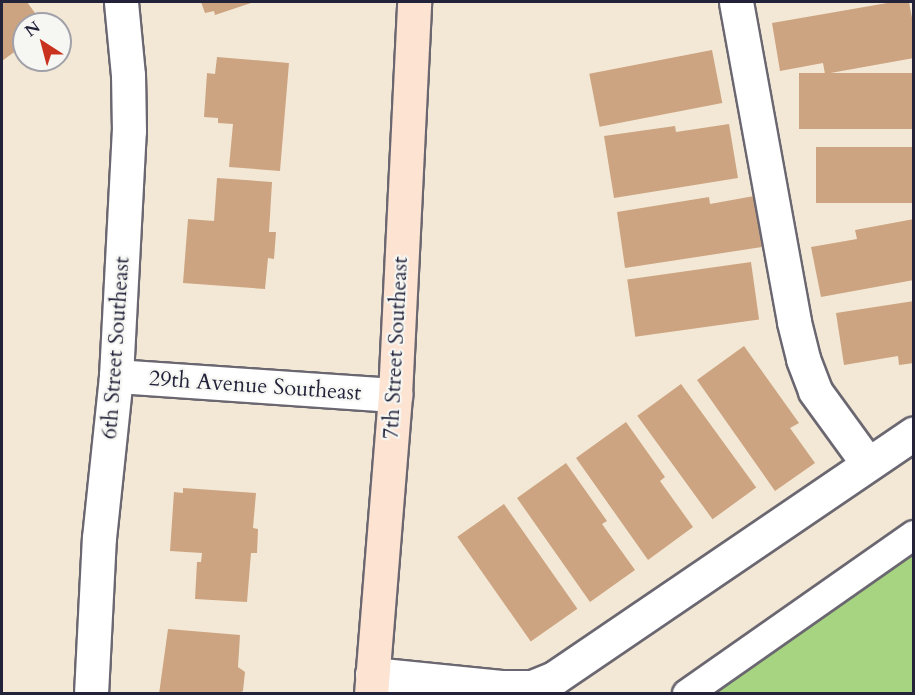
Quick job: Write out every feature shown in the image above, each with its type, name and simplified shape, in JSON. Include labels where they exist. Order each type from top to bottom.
[{"type":"street","name":"6th Street Southeast","points":[[91,693],[99,538],[116,376],[129,131],[128,75],[121,2]]},
{"type":"street","name":"7th Street Southeast","points":[[372,684],[394,395],[414,2]]},
{"type":"street","points":[[736,2],[794,322],[803,359],[815,391],[868,464]]},
{"type":"street","name":"29th Avenue Southeast","points":[[116,376],[394,395]]},
{"type":"street","points":[[372,684],[532,687],[554,678],[914,433]]},
{"type":"lane","points":[[687,693],[914,535]]},
{"type":"green space","points":[[913,546],[913,693],[704,694]]},
{"type":"building","points":[[2,2],[27,2],[34,12],[12,12],[12,54],[2,61]]},
{"type":"building","points":[[201,2],[254,2],[215,15],[214,11],[205,13]]},
{"type":"building","points":[[893,2],[909,2],[914,28],[914,58],[825,74],[823,63],[780,71],[772,23]]},
{"type":"building","points":[[712,50],[722,103],[600,127],[589,74]]},
{"type":"building","points":[[217,57],[289,63],[280,171],[229,167],[233,124],[218,123],[218,118],[204,117],[207,73],[215,74]]},
{"type":"building","points":[[799,73],[914,73],[914,129],[799,129]]},
{"type":"building","points":[[729,124],[738,178],[614,198],[604,136],[675,126],[676,132]]},
{"type":"building","points":[[816,147],[914,147],[914,203],[816,203]]},
{"type":"building","points":[[217,178],[272,182],[269,232],[276,232],[274,259],[268,258],[265,289],[183,283],[188,219],[214,221]]},
{"type":"building","points":[[754,196],[762,247],[625,268],[617,212],[709,197],[710,204]]},
{"type":"building","points":[[914,219],[914,280],[821,297],[811,247],[857,239],[855,230]]},
{"type":"building","points":[[751,262],[759,319],[635,337],[627,279]]},
{"type":"building","points":[[914,301],[914,363],[899,365],[898,356],[844,365],[836,313]]},
{"type":"building","points":[[744,346],[799,423],[790,428],[815,463],[775,491],[697,380]]},
{"type":"building","points":[[681,384],[756,488],[713,519],[637,416]]},
{"type":"building","points":[[626,422],[665,477],[660,481],[693,527],[648,560],[576,458]]},
{"type":"building","points":[[566,463],[607,521],[602,524],[635,570],[590,602],[517,498]]},
{"type":"building","points":[[183,488],[256,493],[253,528],[258,529],[257,553],[251,553],[247,602],[195,599],[197,562],[201,562],[202,553],[170,551],[174,492],[183,493]]},
{"type":"building","points":[[504,504],[577,609],[531,642],[457,537]]},
{"type":"building","points":[[168,629],[240,635],[238,667],[245,672],[243,691],[238,694],[159,694]]}]
